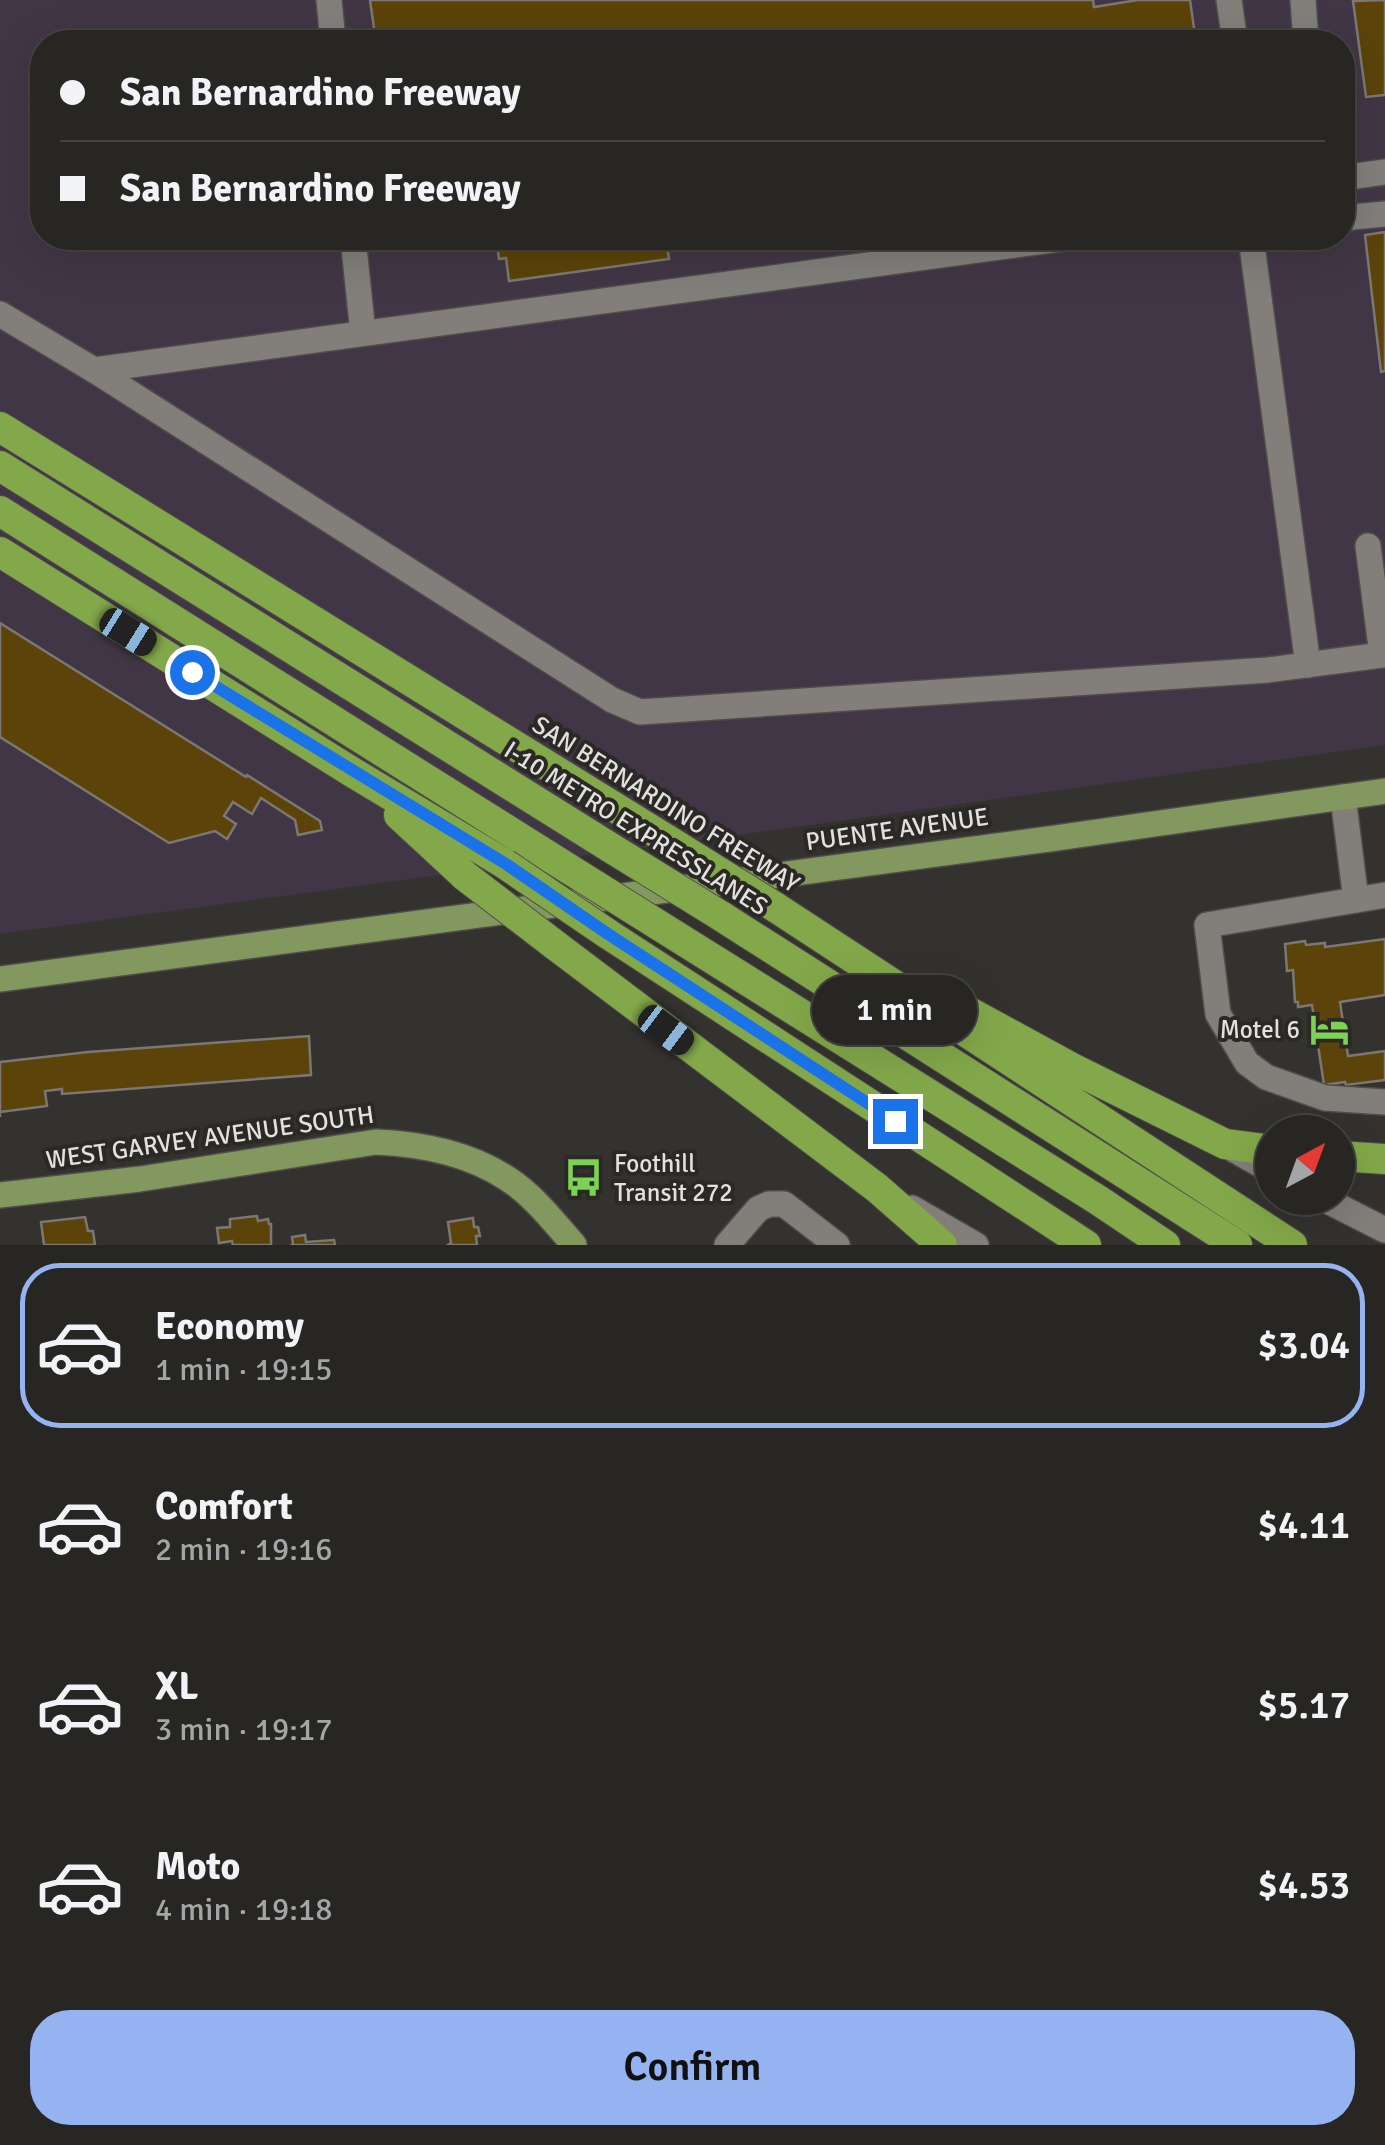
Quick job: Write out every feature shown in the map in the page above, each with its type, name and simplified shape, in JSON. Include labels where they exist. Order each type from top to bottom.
[{"type":"highway","name":"SAN BERNARDINO FREEWAY","points":[[0,427],[774,907],[1292,1245]]},
{"type":"highway","name":"I-10 METRO EXPRESSLANES","points":[[0,466],[1237,1245]]},
{"type":"highway","points":[[0,511],[1165,1245]]},
{"type":"highway","points":[[0,552],[506,864],[1086,1245]]},
{"type":"highway","points":[[352,772],[464,876],[877,1188],[942,1245]]},
{"type":"highway","points":[[774,907],[1072,1068],[1225,1144],[1255,1148]]},
{"type":"highway","points":[[1355,1157],[1385,1159]]},
{"type":"main road","name":"PUENTE AVENUE","points":[[0,979],[1385,791]]},
{"type":"main road","name":"WEST GARVEY AVENUE SOUTH","points":[[0,1195],[140,1179],[376,1142],[410,1144],[481,1164],[511,1180],[574,1245]]},
{"type":"lane","points":[[328,0],[332,30]]},
{"type":"lane","points":[[1229,0],[1233,30]]},
{"type":"lane","points":[[1304,0],[1305,30]]},
{"type":"lane","points":[[1355,176],[1385,172]]},
{"type":"lane","points":[[1355,217],[1385,214]]},
{"type":"lane","points":[[354,250],[363,333]]},
{"type":"lane","points":[[94,370],[978,250]]},
{"type":"lane","points":[[1253,250],[1308,665]]},
{"type":"lane","points":[[0,314],[612,700],[640,712],[1172,677],[1382,655],[1368,546]]},
{"type":"lane","points":[[1343,797],[1356,900]]},
{"type":"lane","points":[[1385,896],[1207,925],[1218,1014],[1247,1063],[1266,1077],[1325,1098],[1385,1102]]},
{"type":"lane","points":[[1225,1144],[1255,1161]]},
{"type":"lane","points":[[877,1188],[976,1245]]},
{"type":"lane","points":[[727,1245],[758,1209],[769,1204],[784,1204],[837,1245]]},
{"type":"lane","points":[[1355,1215],[1385,1230]]},
{"type":"shaded area","points":[[0,0],[1385,0],[1385,745],[0,934]]},
{"type":"building","points":[[370,0],[1093,0],[1094,7],[1138,0],[1190,0],[1194,30],[374,30]]},
{"type":"building","points":[[1385,0],[1385,95],[1366,97],[1353,1]]},
{"type":"building","points":[[1385,232],[1385,371],[1381,372],[1365,235]]},
{"type":"building","points":[[498,250],[668,250],[669,259],[509,281],[506,258],[499,259]]},
{"type":"building","points":[[0,623],[320,821],[322,830],[298,835],[295,820],[261,798],[252,814],[233,802],[224,816],[236,824],[227,839],[215,831],[169,843],[0,737]]},
{"type":"building","name":"Motel 6","points":[[1385,939],[1385,995],[1340,1002],[1348,1056],[1385,1051],[1385,1080],[1324,1085],[1312,1005],[1298,1007],[1295,1002],[1293,970],[1287,971],[1285,944],[1305,941],[1306,945],[1325,943],[1325,947]]},
{"type":"building","points":[[309,1036],[311,1075],[62,1094],[62,1089],[45,1091],[47,1106],[0,1112],[0,1062]]},
{"type":"building","points":[[257,1216],[258,1221],[268,1219],[271,1224],[271,1245],[219,1243],[217,1228],[230,1227],[230,1219]]},
{"type":"building","points":[[85,1217],[95,1245],[44,1245],[41,1222]]},
{"type":"building","points":[[473,1218],[480,1236],[476,1236],[477,1245],[448,1245],[448,1222]]},
{"type":"building","points":[[305,1235],[306,1242],[334,1240],[335,1245],[291,1245],[292,1237]]},
{"type":"place","name":"Motel 6","points":[[1330,1029]]},
{"type":"place","name":"Foothill Transit 272","points":[[584,1177]]},
{"type":"route","points":[[192,672],[506,864],[895,1121]]}]
